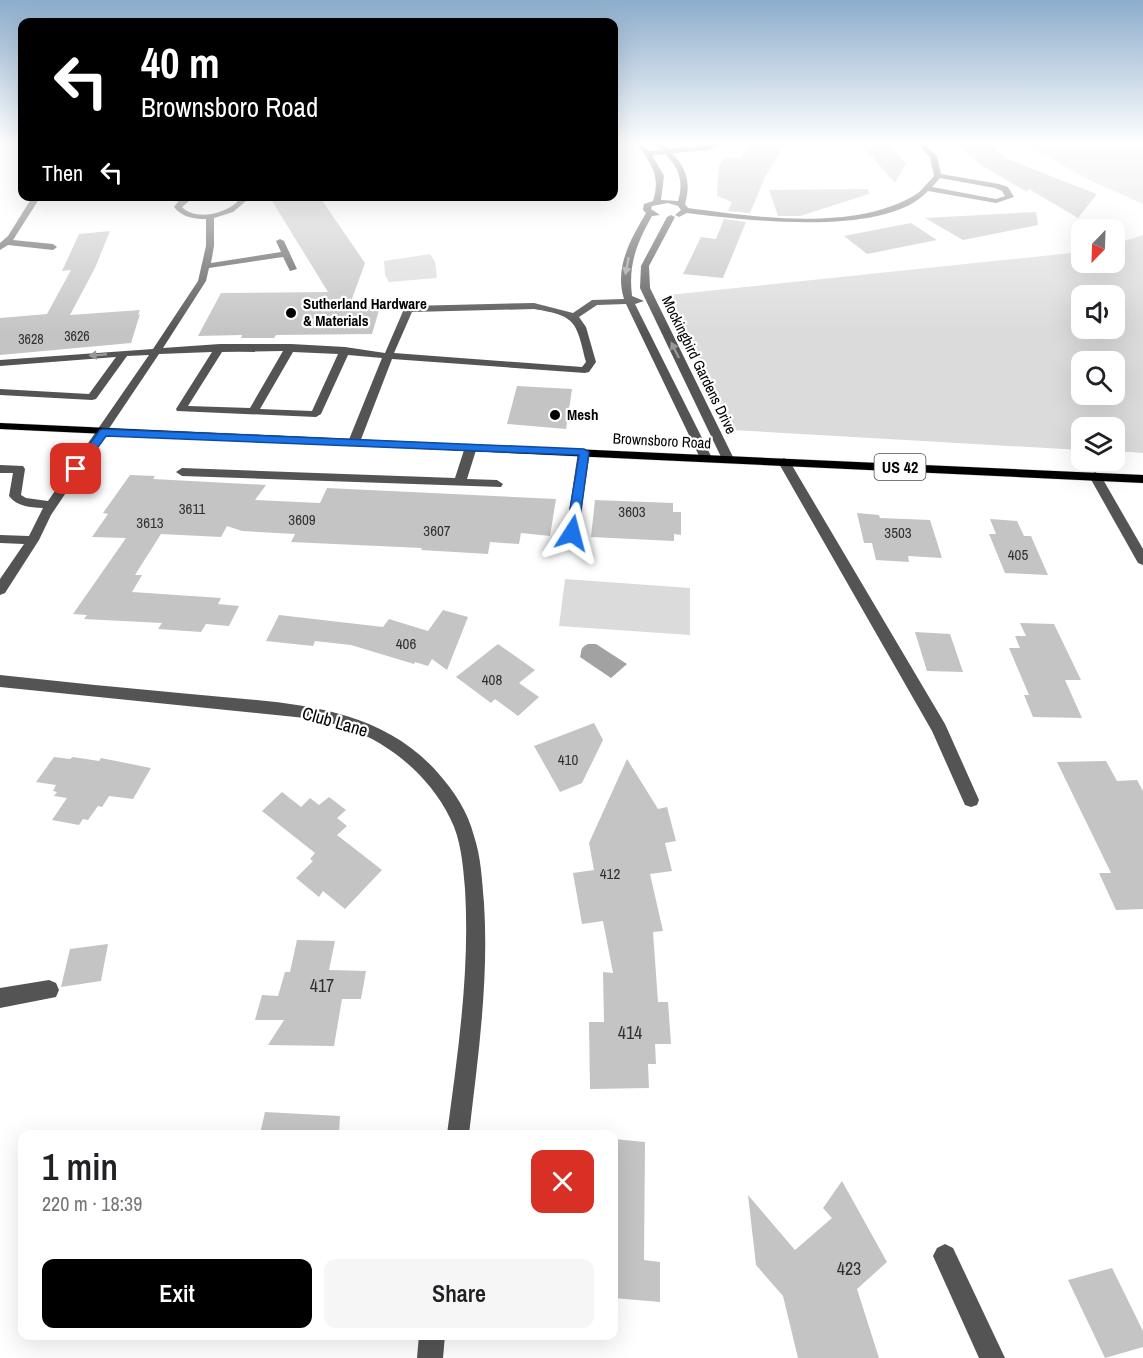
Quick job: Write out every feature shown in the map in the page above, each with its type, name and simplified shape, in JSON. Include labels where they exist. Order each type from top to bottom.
[{"type":"main road","name":"Brownsboro Road","points":[[0,426],[1143,479]]},
{"type":"street","points":[[3,245],[30,206]]},
{"type":"street","points":[[178,206],[180,211],[187,215],[210,216],[222,214],[236,206]]},
{"type":"street","name":"Mockingbird Gardens Drive","points":[[647,206],[650,213],[631,248],[624,271],[629,301],[706,458]]},
{"type":"street","points":[[680,206],[777,220],[835,219],[895,206]]},
{"type":"street","points":[[650,213],[678,216],[683,207]]},
{"type":"street","points":[[0,590],[33,540],[52,504],[103,432],[202,281],[210,246],[210,216]]},
{"type":"street","name":"Mockingbird Gardens Drive","points":[[671,217],[645,266],[645,288],[728,459]]},
{"type":"street","points":[[280,241],[293,269]]},
{"type":"street","points":[[3,245],[53,247]]},
{"type":"street","points":[[205,266],[286,254]]},
{"type":"street","points":[[574,316],[595,302],[651,301]]},
{"type":"street","points":[[0,363],[220,347],[291,347],[345,350],[388,356],[585,370],[591,363],[581,323],[574,316],[534,306],[409,309],[388,356],[354,442]]},
{"type":"street","points":[[220,347],[181,409],[316,414],[345,350]]},
{"type":"street","points":[[253,412],[291,347]]},
{"type":"street","points":[[0,392],[92,397],[124,353]]},
{"type":"street","points":[[460,482],[471,447]]},
{"type":"street","points":[[572,533],[584,452]]},
{"type":"street","points":[[784,462],[939,729],[971,800]]},
{"type":"street","points":[[0,469],[19,469],[15,496],[23,502],[52,504]]},
{"type":"street","points":[[182,472],[497,484]]},
{"type":"street","points":[[1095,476],[1143,560]]},
{"type":"street","points":[[0,539],[33,540]]},
{"type":"street","name":"Club Lane","points":[[0,681],[315,713],[354,723],[372,731],[415,761],[438,783],[457,814],[471,855],[477,934],[475,1000],[459,1130]]},
{"type":"street","points":[[0,998],[50,990]]},
{"type":"street","points":[[945,1256],[992,1358]]},
{"type":"street","points":[[430,1358],[432,1340]]},
{"type":"shaded area","points":[[1143,235],[1143,453],[1125,452],[1125,417],[1071,417],[1071,449],[732,430],[669,295],[1071,253],[1071,273],[1125,273],[1125,241]]},
{"type":"shaded area","points":[[430,254],[435,262],[437,278],[389,282],[385,275],[384,261]]},
{"type":"shaded area","points":[[565,579],[690,588],[690,635],[559,626]]},
{"type":"shaded area","points":[[588,644],[596,644],[627,664],[611,678],[580,657],[582,649]]},
{"type":"building","points":[[275,206],[326,206],[365,263],[349,307],[380,307],[372,334],[276,335],[274,338],[241,338],[242,335],[198,336],[221,293],[328,292]]},
{"type":"building","points":[[730,206],[753,206],[750,213],[728,211]]},
{"type":"building","points":[[775,206],[830,206],[800,216],[778,216]]},
{"type":"building","points":[[1058,206],[1087,206],[1078,218]]},
{"type":"building","points":[[1036,212],[1038,225],[963,240],[925,218]]},
{"type":"building","points":[[724,219],[746,222],[723,278],[683,274],[701,237],[716,239]]},
{"type":"building","points":[[911,223],[937,240],[867,254],[844,236]]},
{"type":"building","points":[[110,231],[95,268],[70,315],[140,310],[131,343],[0,355],[0,318],[47,314],[71,270],[62,271],[79,234]]},
{"type":"building","name":"Mesh","points":[[517,386],[572,389],[566,429],[507,424]]},
{"type":"building","points":[[130,475],[155,476],[153,479],[266,485],[255,500],[320,503],[327,488],[556,499],[550,536],[521,533],[519,544],[490,542],[488,554],[421,550],[422,548],[291,542],[295,534],[242,531],[227,526],[221,537],[161,534],[135,575],[142,575],[132,592],[221,598],[218,604],[239,606],[229,626],[206,624],[201,632],[158,629],[162,623],[84,619],[87,615],[73,614],[126,538],[92,537],[108,514],[103,513]]},
{"type":"building","points":[[595,500],[673,503],[673,512],[681,512],[681,535],[674,534],[674,541],[591,537]]},
{"type":"building","points":[[857,513],[879,515],[880,518],[930,520],[942,558],[908,556],[909,562],[876,560],[872,543],[864,543]]},
{"type":"building","points":[[990,519],[1017,521],[1024,536],[1031,536],[1048,575],[1005,573],[989,534],[996,534]]},
{"type":"building","points":[[443,610],[468,617],[447,670],[432,659],[428,666],[415,662],[414,664],[351,645],[315,641],[313,646],[266,641],[279,615],[383,627],[389,619],[428,631]]},
{"type":"building","points":[[1020,623],[1054,624],[1081,680],[1065,680],[1082,718],[1033,717],[1024,695],[1029,695],[1009,648],[1020,648],[1015,636],[1026,636]]},
{"type":"building","points":[[915,632],[950,634],[963,672],[927,671]]},
{"type":"building","points":[[498,644],[535,670],[519,683],[539,697],[518,716],[495,699],[491,703],[456,677]]},
{"type":"building","points":[[594,723],[603,740],[582,783],[560,792],[534,746]]},
{"type":"building","points":[[54,757],[99,761],[101,758],[151,768],[133,799],[109,796],[102,807],[98,806],[88,820],[83,819],[79,825],[52,820],[67,798],[54,796],[57,792],[53,791],[56,785],[36,782]]},
{"type":"building","points":[[627,759],[658,809],[667,807],[676,841],[665,843],[672,871],[650,874],[663,931],[653,932],[658,1002],[668,1002],[671,1044],[655,1044],[656,1064],[648,1064],[649,1088],[590,1089],[589,1022],[604,1022],[603,972],[613,973],[603,921],[582,924],[573,873],[594,870],[589,843]]},
{"type":"building","points":[[1106,761],[1117,781],[1137,780],[1143,791],[1143,909],[1116,910],[1099,873],[1111,873],[1057,762]]},
{"type":"building","points":[[282,792],[301,807],[310,798],[319,805],[329,797],[346,810],[337,818],[347,826],[337,835],[382,870],[345,909],[323,891],[319,897],[296,878],[313,861],[310,859],[315,853],[262,811]]},
{"type":"building","points":[[297,940],[335,941],[329,970],[366,971],[361,999],[342,999],[334,1046],[268,1045],[284,1020],[255,1020],[262,995],[278,996],[285,972],[290,972]]},
{"type":"building","points":[[108,944],[101,981],[61,987],[70,949]]},
{"type":"building","points":[[265,1112],[340,1116],[339,1130],[261,1130]]},
{"type":"building","points":[[618,1139],[645,1142],[644,1260],[660,1262],[660,1302],[618,1298]]},
{"type":"building","points":[[842,1181],[887,1262],[857,1289],[879,1358],[798,1358],[783,1296],[756,1265],[748,1195],[795,1250],[832,1218],[823,1208]]},
{"type":"building","points":[[1112,1268],[1143,1331],[1143,1347],[1105,1358],[1068,1280]]},
{"type":"place","name":"Sutherland Hardware & Materials","points":[[291,313]]},
{"type":"place","name":"Mesh","points":[[555,415]]},
{"type":"route","points":[[76,469],[103,432],[584,452],[572,533]]}]
